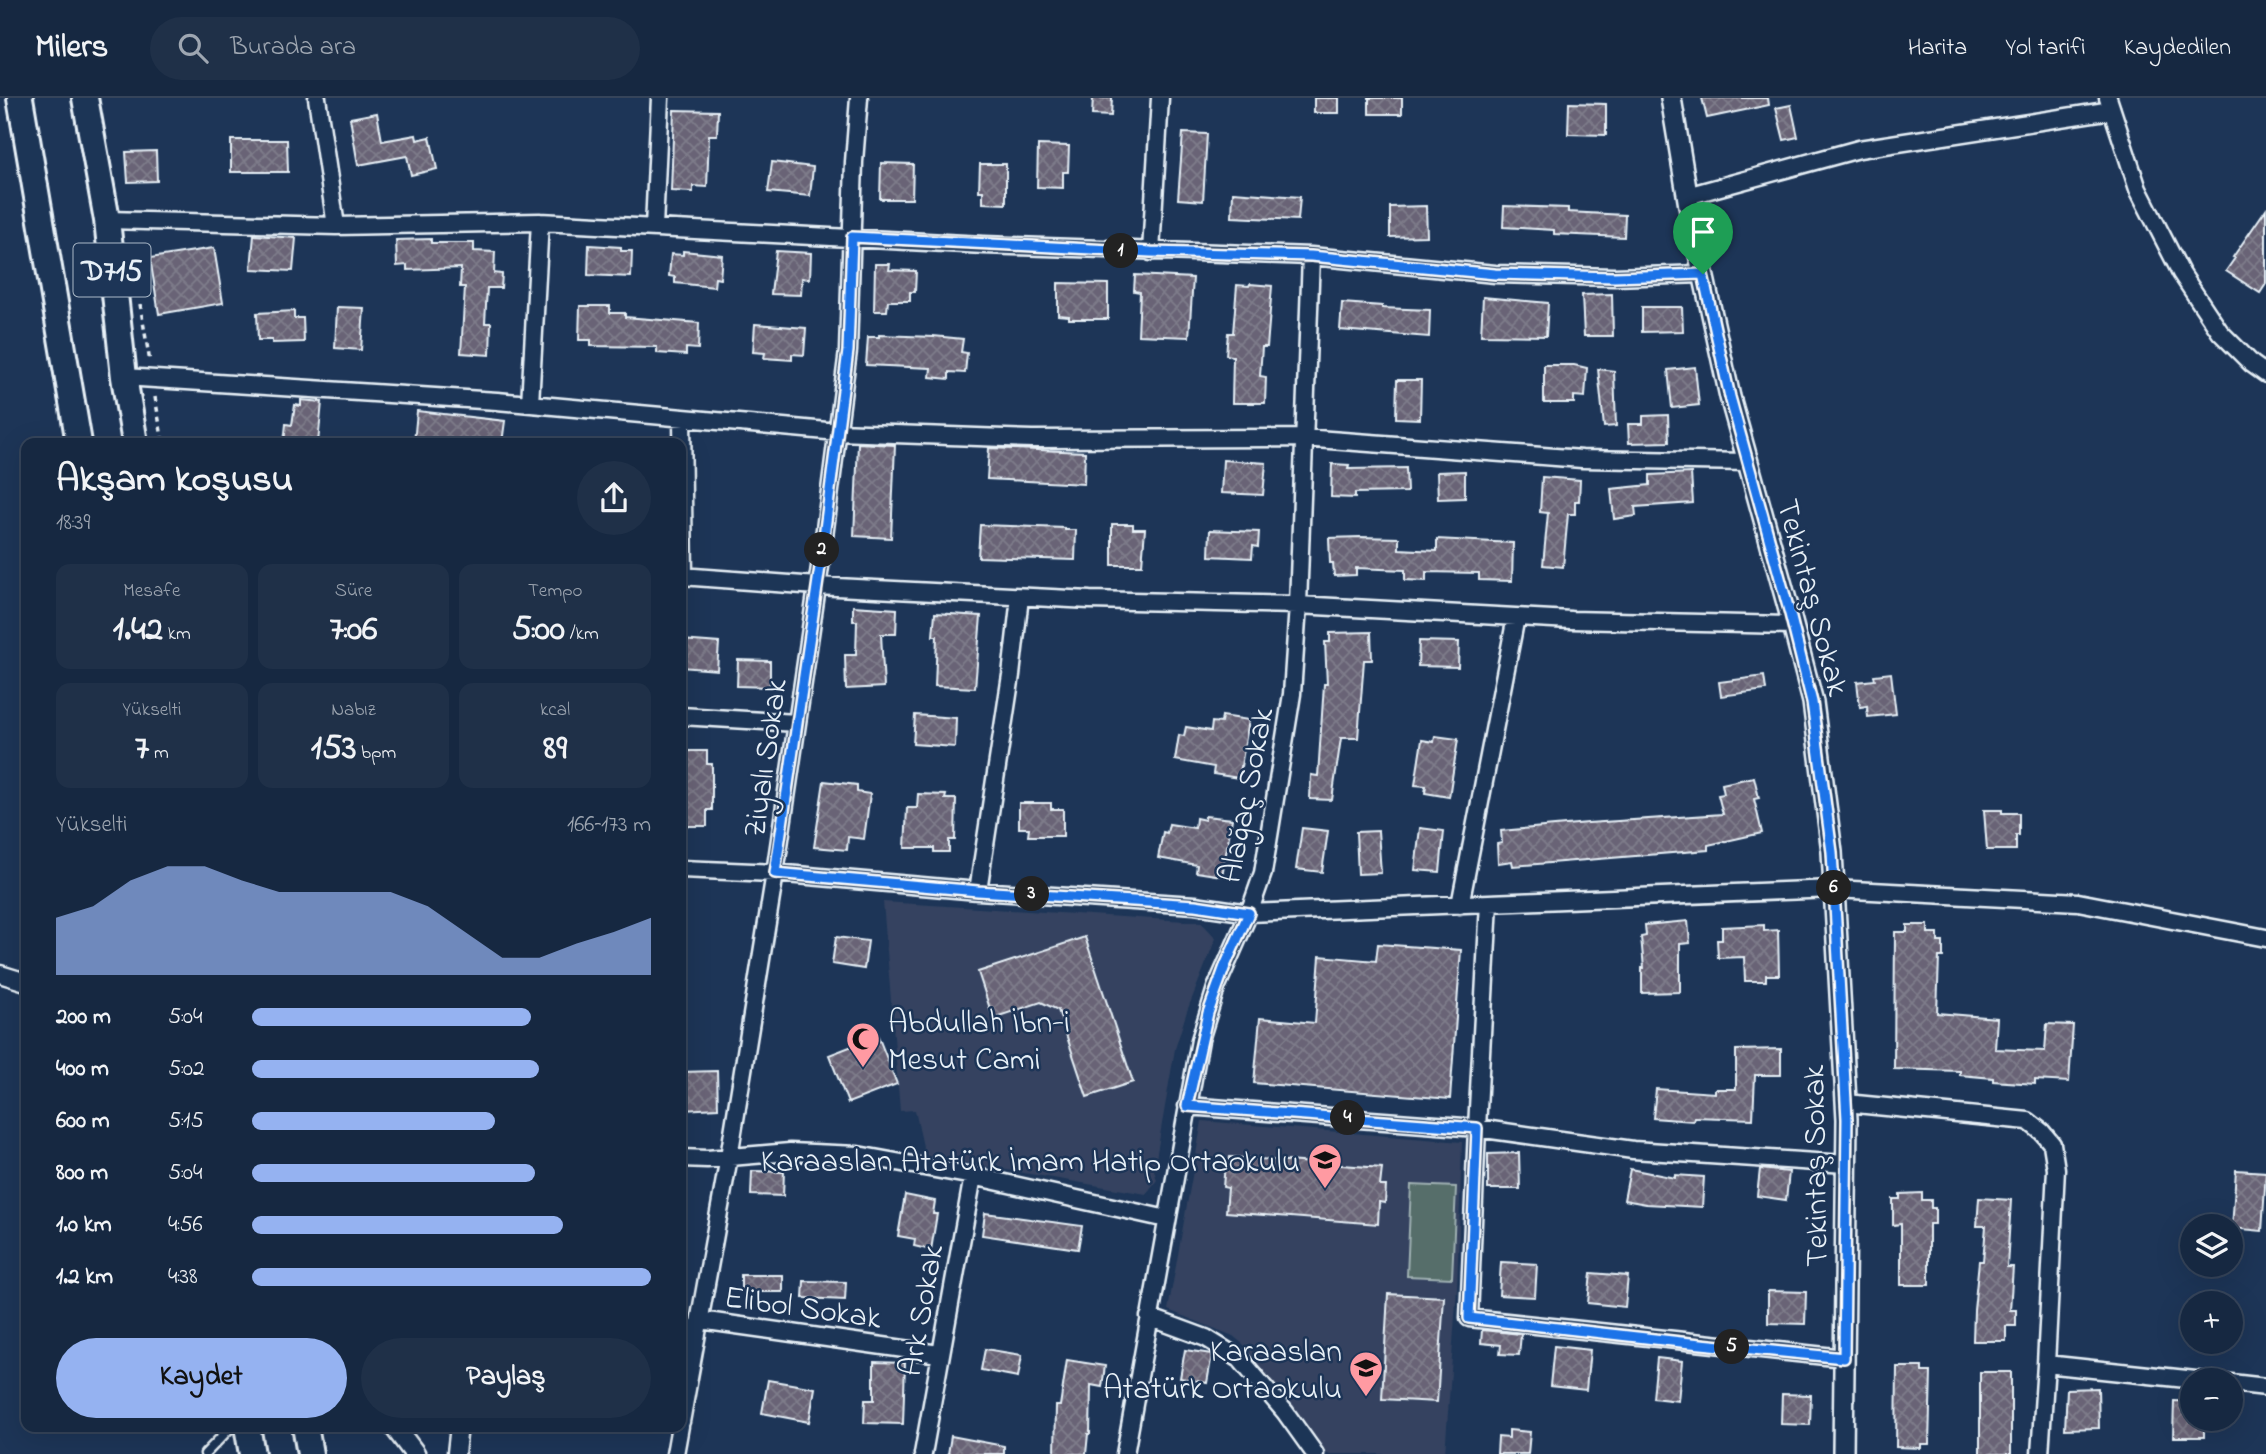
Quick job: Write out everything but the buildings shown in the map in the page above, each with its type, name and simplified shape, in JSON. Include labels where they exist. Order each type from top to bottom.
[{"type":"highway","name":"D715","points":[[20,98],[78,438]]},
{"type":"highway","name":"D715","points":[[85,98],[107,220],[124,377],[134,438]]},
{"type":"highway","points":[[248,1432],[252,1454]]},
{"type":"highway","points":[[306,1432],[310,1454]]},
{"type":"street","points":[[317,98],[336,226]]},
{"type":"street","points":[[654,228],[660,98]]},
{"type":"street","name":"Ziyalı Sokak","points":[[686,1393],[729,1157],[775,873],[838,432],[848,351],[859,98]]},
{"type":"street","points":[[1151,252],[1160,98]]},
{"type":"street","name":"Tekintaş Sokak","points":[[1671,98],[1687,196],[1730,397],[1812,702],[1832,852],[1846,1103],[1843,1454]]},
{"type":"street","points":[[1687,196],[1859,149],[2110,104],[2138,189],[2181,273],[2220,332],[2266,374]]},
{"type":"street","points":[[107,220],[336,226],[540,222],[1151,252],[1311,256],[1495,274],[1614,277],[1703,274]]},
{"type":"street","points":[[530,404],[540,222]]},
{"type":"street","name":"Alağaç Sokak","points":[[1125,1454],[1187,1106],[1208,1013],[1263,873],[1292,694],[1298,605],[1311,256]]},
{"type":"street","points":[[124,377],[530,404],[838,432],[1032,439],[1303,438],[1582,459],[1748,462]]},
{"type":"street","points":[[682,418],[682,438]]},
{"type":"street","points":[[686,576],[1020,597],[1793,625]]},
{"type":"street","points":[[978,891],[1011,675],[1020,597]]},
{"type":"street","points":[[1460,905],[1516,617]]},
{"type":"street","points":[[686,716],[797,723]]},
{"type":"street","points":[[686,869],[775,873],[978,891],[1195,905],[1249,913],[1834,889],[2078,902],[2266,938]]},
{"type":"street","points":[[1489,903],[1469,1318],[1844,1358]]},
{"type":"street","points":[[0,974],[21,980]]},
{"type":"street","points":[[1846,1103],[2028,1121],[2052,1144],[2056,1169],[2040,1454]]},
{"type":"street","points":[[1187,1106],[1477,1128],[1633,1150],[1846,1164]]},
{"type":"street","points":[[686,1158],[790,1152],[847,1154],[973,1176],[1167,1219]]},
{"type":"street","name":"Ark Sokak","points":[[923,1454],[973,1176]]},
{"type":"street","points":[[1149,1317],[1206,1338],[1240,1359],[1285,1412],[1315,1454]]},
{"type":"street","name":"Elibol Sokak","points":[[700,1320],[939,1354]]},
{"type":"street","points":[[2046,1364],[2180,1378]]},
{"type":"street","points":[[2243,1384],[2266,1387]]},
{"type":"street","points":[[398,1432],[415,1454]]},
{"type":"street","points":[[458,1432],[455,1454],[462,1454]]},
{"type":"street","name":"Ziyalı Sokak","points":[[675,1454],[679,1432]]},
{"type":"lane","points":[[205,1454],[226,1432]]},
{"type":"path","points":[[155,396],[162,438]]},
{"type":"shaded area","points":[[883,902],[1201,922],[1216,938],[1175,1049],[1154,1170],[1157,1180],[1146,1194],[925,1156],[915,1110],[900,1111]]},
{"type":"shaded area","points":[[1202,1121],[1462,1142],[1457,1288],[1445,1454],[1324,1454],[1243,1344],[1233,1336],[1168,1310]]},
{"type":"green space","points":[[1411,1185],[1456,1187],[1452,1278],[1407,1276]]},
{"type":"place","name":"Abdullah İbn-i Mesut Cami","points":[[863,1069]]},
{"type":"place","name":"Karaaslan Atatürk İmam Hatip Ortaokulu","points":[[1325,1190]]},
{"type":"place","name":"Karaaslan Atatürk Ortaokulu","points":[[1366,1398]]},
{"type":"route","points":[[852,237],[1151,252],[1311,256],[1495,274],[1614,277],[1703,274],[1730,397],[1812,702],[1832,852],[1847,1119],[1844,1358],[1469,1318],[1477,1128],[1187,1106],[1200,1040],[1216,988],[1249,913],[1195,905],[978,891],[775,873],[821,560],[848,351],[852,237]]}]
